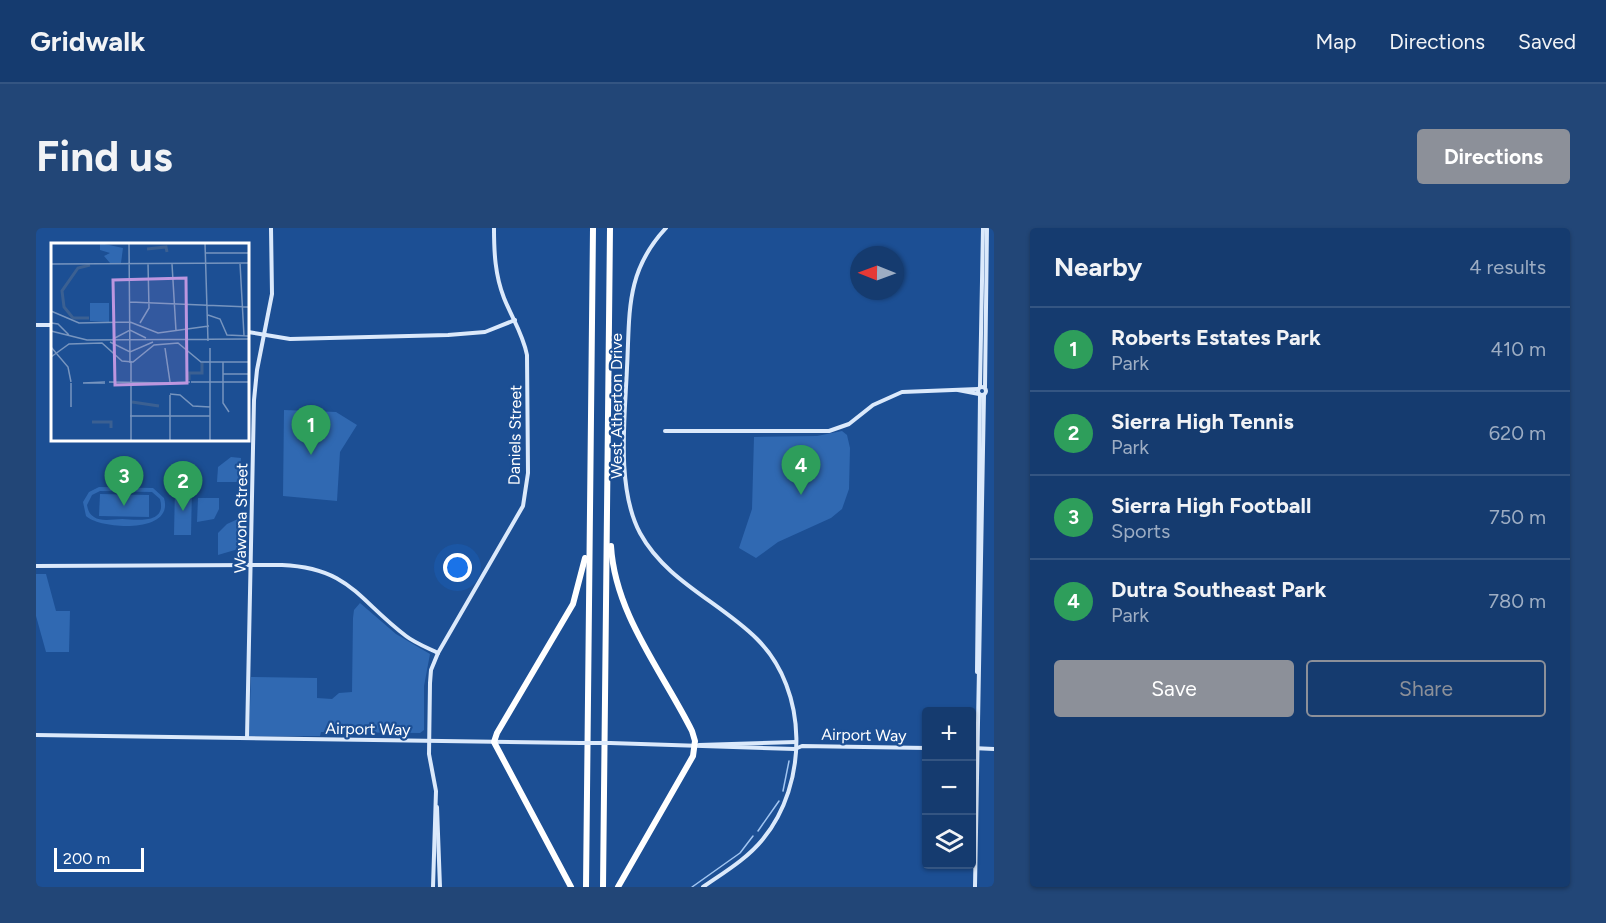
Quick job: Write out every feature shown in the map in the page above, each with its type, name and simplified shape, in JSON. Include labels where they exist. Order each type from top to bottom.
[{"type":"highway","points":[[586,887],[592,228]]},
{"type":"highway","points":[[603,887],[612,228]]},
{"type":"highway","points":[[607,507],[616,585],[633,623],[692,731],[697,745],[693,756],[618,887]]},
{"type":"highway","points":[[571,887],[495,742],[496,733],[573,603],[584,566],[589,510]]},
{"type":"street","name":"Wawona Street","points":[[247,739],[254,400],[273,281],[271,228]]},
{"type":"street","name":"Daniels Street","points":[[433,887],[436,803],[429,742],[431,673],[438,653],[520,515],[525,497],[529,368],[525,342],[498,280],[494,228]]},
{"type":"street","name":"West Atherton Drive","points":[[666,228],[641,264],[630,301],[625,435],[627,484],[632,514],[642,536],[669,570],[756,637],[771,656],[791,699],[795,742],[792,782],[777,820],[750,852],[703,887]]},
{"type":"street","points":[[976,712],[985,228]]},
{"type":"street","points":[[249,332],[313,339],[476,334],[494,330],[516,320]]},
{"type":"street","points":[[665,431],[829,431],[849,424],[873,405],[903,392],[994,391]]},
{"type":"street","points":[[36,566],[303,566],[337,577],[406,636],[438,653]]},
{"type":"street","name":"Airport Way","points":[[36,735],[610,743],[795,749],[802,746],[922,748]]},
{"type":"street","name":"Airport Way","points":[[697,745],[795,742],[802,746]]},
{"type":"street","points":[[976,748],[994,748]]},
{"type":"street","points":[[974,761],[975,887]]},
{"type":"street","name":"Daniels Street","points":[[436,803],[439,814],[440,887]]},
{"type":"shaded area","points":[[284,410],[336,412],[357,425],[340,452],[337,501],[283,496]]},
{"type":"shaded area","points":[[842,431],[847,435],[850,448],[849,489],[842,509],[831,518],[778,542],[756,558],[739,548],[752,509],[754,437],[817,436]]},
{"type":"shaded area","points":[[231,457],[241,458],[239,482],[217,482],[218,467]]},
{"type":"shaded area","points":[[99,487],[153,488],[164,498],[164,510],[158,518],[148,523],[134,526],[105,524],[86,516],[83,502],[89,492]],"holes":[[[100,491],[152,492],[160,499],[161,507],[159,513],[150,519],[97,519],[91,515],[87,507],[92,495]]]},
{"type":"shaded area","points":[[175,487],[192,488],[191,535],[174,535]]},
{"type":"shaded area","points":[[100,494],[149,495],[149,517],[99,516]]},
{"type":"shaded area","points":[[198,498],[219,498],[219,509],[214,519],[197,522]]},
{"type":"shaded area","points":[[238,519],[245,547],[218,555],[218,533],[227,524]]},
{"type":"shaded area","points":[[36,574],[46,574],[56,611],[70,611],[69,652],[46,652],[36,616]]},
{"type":"shaded area","points":[[360,603],[396,634],[430,654],[424,686],[424,730],[420,733],[321,732],[320,736],[249,736],[251,677],[317,678],[317,698],[332,699],[339,693],[352,692],[353,618],[354,610]]},
{"type":"waterway","points":[[783,791],[789,761]]},
{"type":"waterway","points":[[758,831],[779,801]]},
{"type":"waterway","points":[[692,887],[740,853],[753,836]]},
{"type":"place","name":"Roberts Estates Park","points":[[311,455]]},
{"type":"place","name":"Dutra Southeast Park","points":[[801,495]]},
{"type":"place","name":"Sierra High Football","points":[[124,506]]},
{"type":"place","name":"Sierra High Tennis","points":[[183,511]]}]
